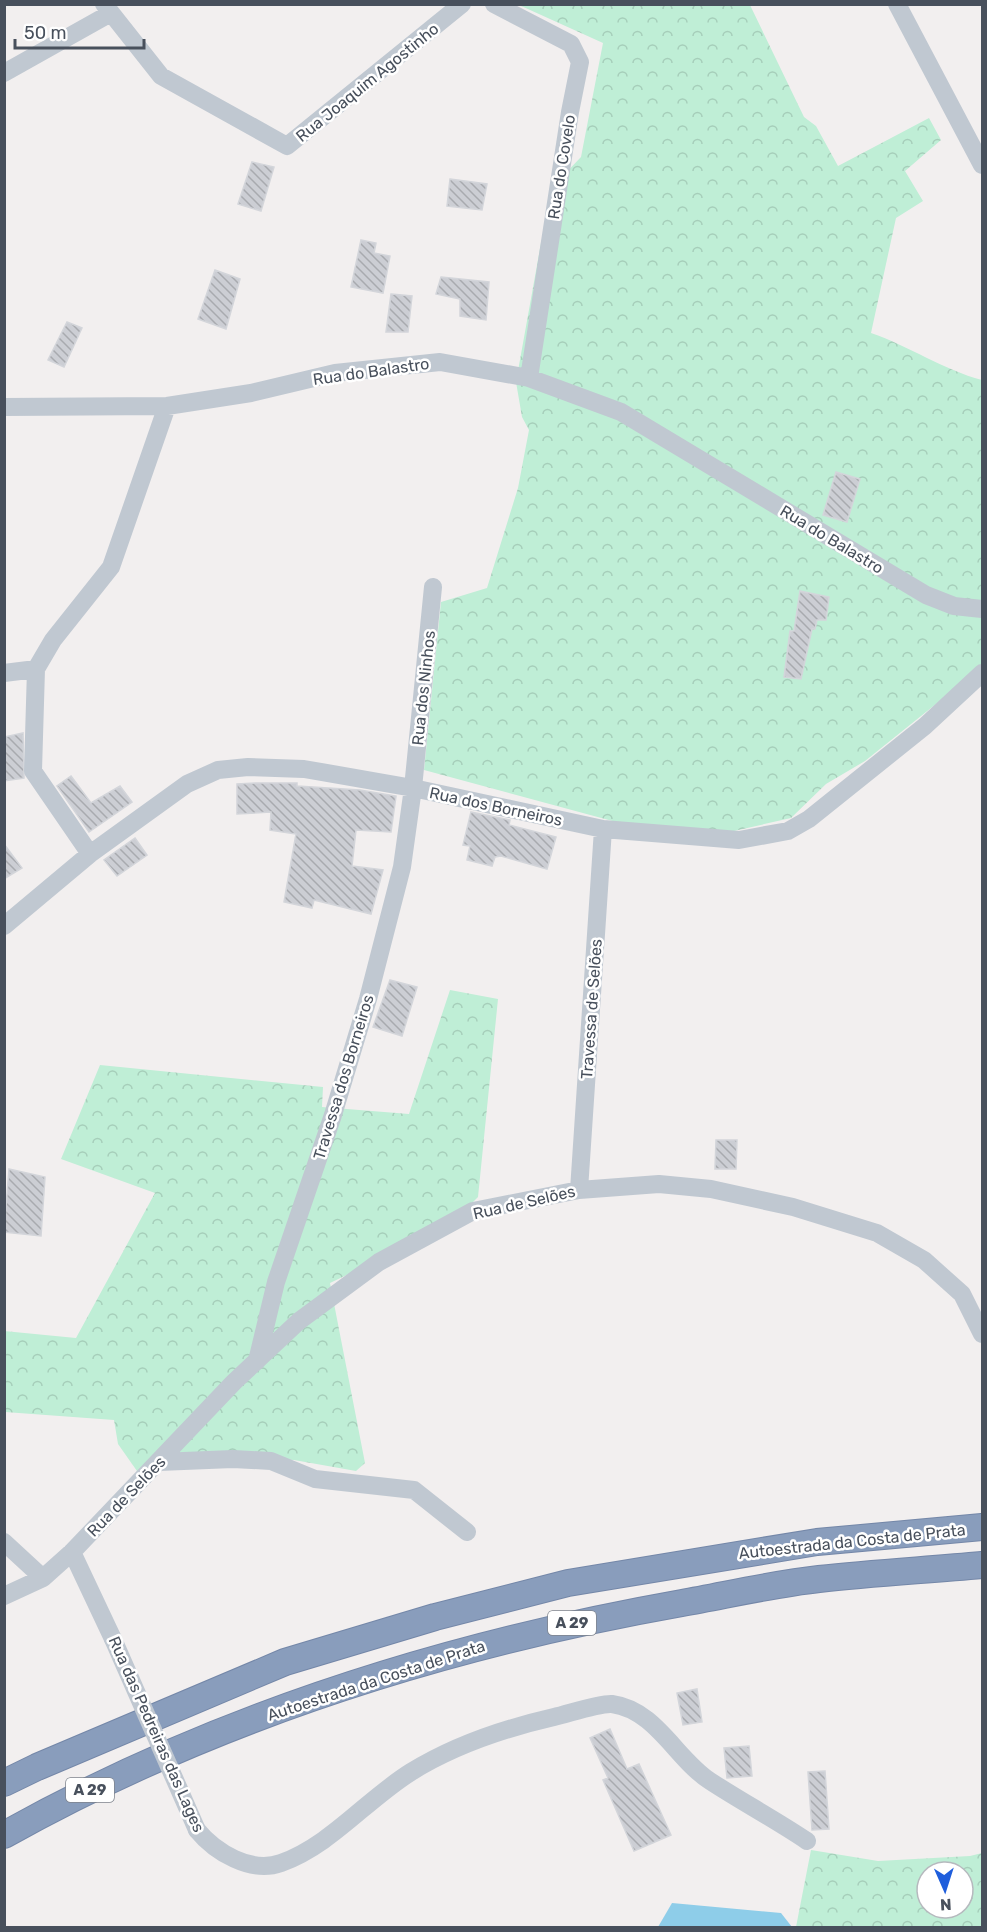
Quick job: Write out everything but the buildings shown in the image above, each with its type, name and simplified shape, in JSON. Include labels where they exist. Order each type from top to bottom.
[{"type":"highway","name":"Autoestrada da Costa de Prata","points":[[4,1783],[285,1662],[435,1617],[568,1582],[817,1542],[982,1527]]},
{"type":"highway","name":"Autoestrada da Costa de Prata","points":[[4,1835],[56,1806],[177,1748],[250,1720],[442,1656],[575,1622],[816,1579],[982,1565]]},
{"type":"street","name":"Rua Joaquim Agostinho","points":[[107,9],[161,76],[287,146],[462,4]]},
{"type":"street","name":"Rua do Covelo","points":[[494,4],[571,44],[580,62],[570,112],[529,378]]},
{"type":"street","points":[[897,4],[982,165]]},
{"type":"street","points":[[4,73],[107,9]]},
{"type":"street","name":"Rua do Balastro","points":[[4,407],[167,406],[251,393],[336,373],[440,362],[529,378],[621,412],[926,595],[954,606],[982,609]]},
{"type":"street","points":[[90,854],[33,771],[36,669],[48,646],[111,567],[167,406]]},
{"type":"street","name":"Rua dos Ninhos","points":[[413,788],[433,587]]},
{"type":"street","points":[[4,673],[36,669]]},
{"type":"street","name":"Rua dos Borneiros","points":[[4,926],[90,854],[187,784],[219,770],[248,767],[304,769],[413,788],[603,829],[739,840],[765,838],[788,831],[809,819],[925,726],[982,674]]},
{"type":"street","name":"Travessa dos Borneiros","points":[[257,1360],[276,1282],[333,1115],[368,999],[402,867],[413,788]]},
{"type":"street","name":"Travessa de Selões","points":[[579,1190],[603,829]]},
{"type":"street","name":"Rua de Selões","points":[[4,1596],[43,1578],[72,1552],[257,1360],[299,1321],[380,1262],[473,1211],[579,1190],[659,1184],[711,1189],[794,1207],[877,1233],[924,1260],[962,1294],[982,1334]]},
{"type":"street","points":[[159,1462],[233,1459],[271,1461],[315,1479],[414,1490],[467,1532]]},
{"type":"street","points":[[4,1542],[43,1578]]},
{"type":"street","name":"Rua das Pedreiras das Lages","points":[[72,1552],[197,1830],[208,1843],[230,1857],[251,1864],[279,1864],[315,1846],[411,1772],[450,1752],[524,1724],[611,1704],[644,1717],[708,1780],[807,1840]]},
{"type":"green space","points":[[519,5],[750,5],[804,117],[816,126],[838,166],[929,118],[941,140],[905,171],[923,201],[896,218],[871,333],[982,380],[982,667],[865,761],[826,784],[791,818],[734,831],[642,829],[424,770],[441,602],[487,588],[518,488],[529,430],[522,417],[516,382],[541,243],[559,180],[581,157],[603,43]]},
{"type":"green space","points":[[450,990],[498,999],[478,1197],[449,1226],[330,1283],[365,1463],[356,1471],[294,1460],[221,1458],[137,1471],[118,1444],[114,1420],[5,1412],[4,1331],[76,1338],[155,1193],[61,1159],[100,1065],[323,1087],[322,1107],[409,1114]]},
{"type":"green space","points":[[811,1850],[878,1861],[970,1856],[982,1853],[982,1927],[796,1927]]},
{"type":"water","points":[[672,1903],[781,1913],[792,1927],[658,1927]]}]
